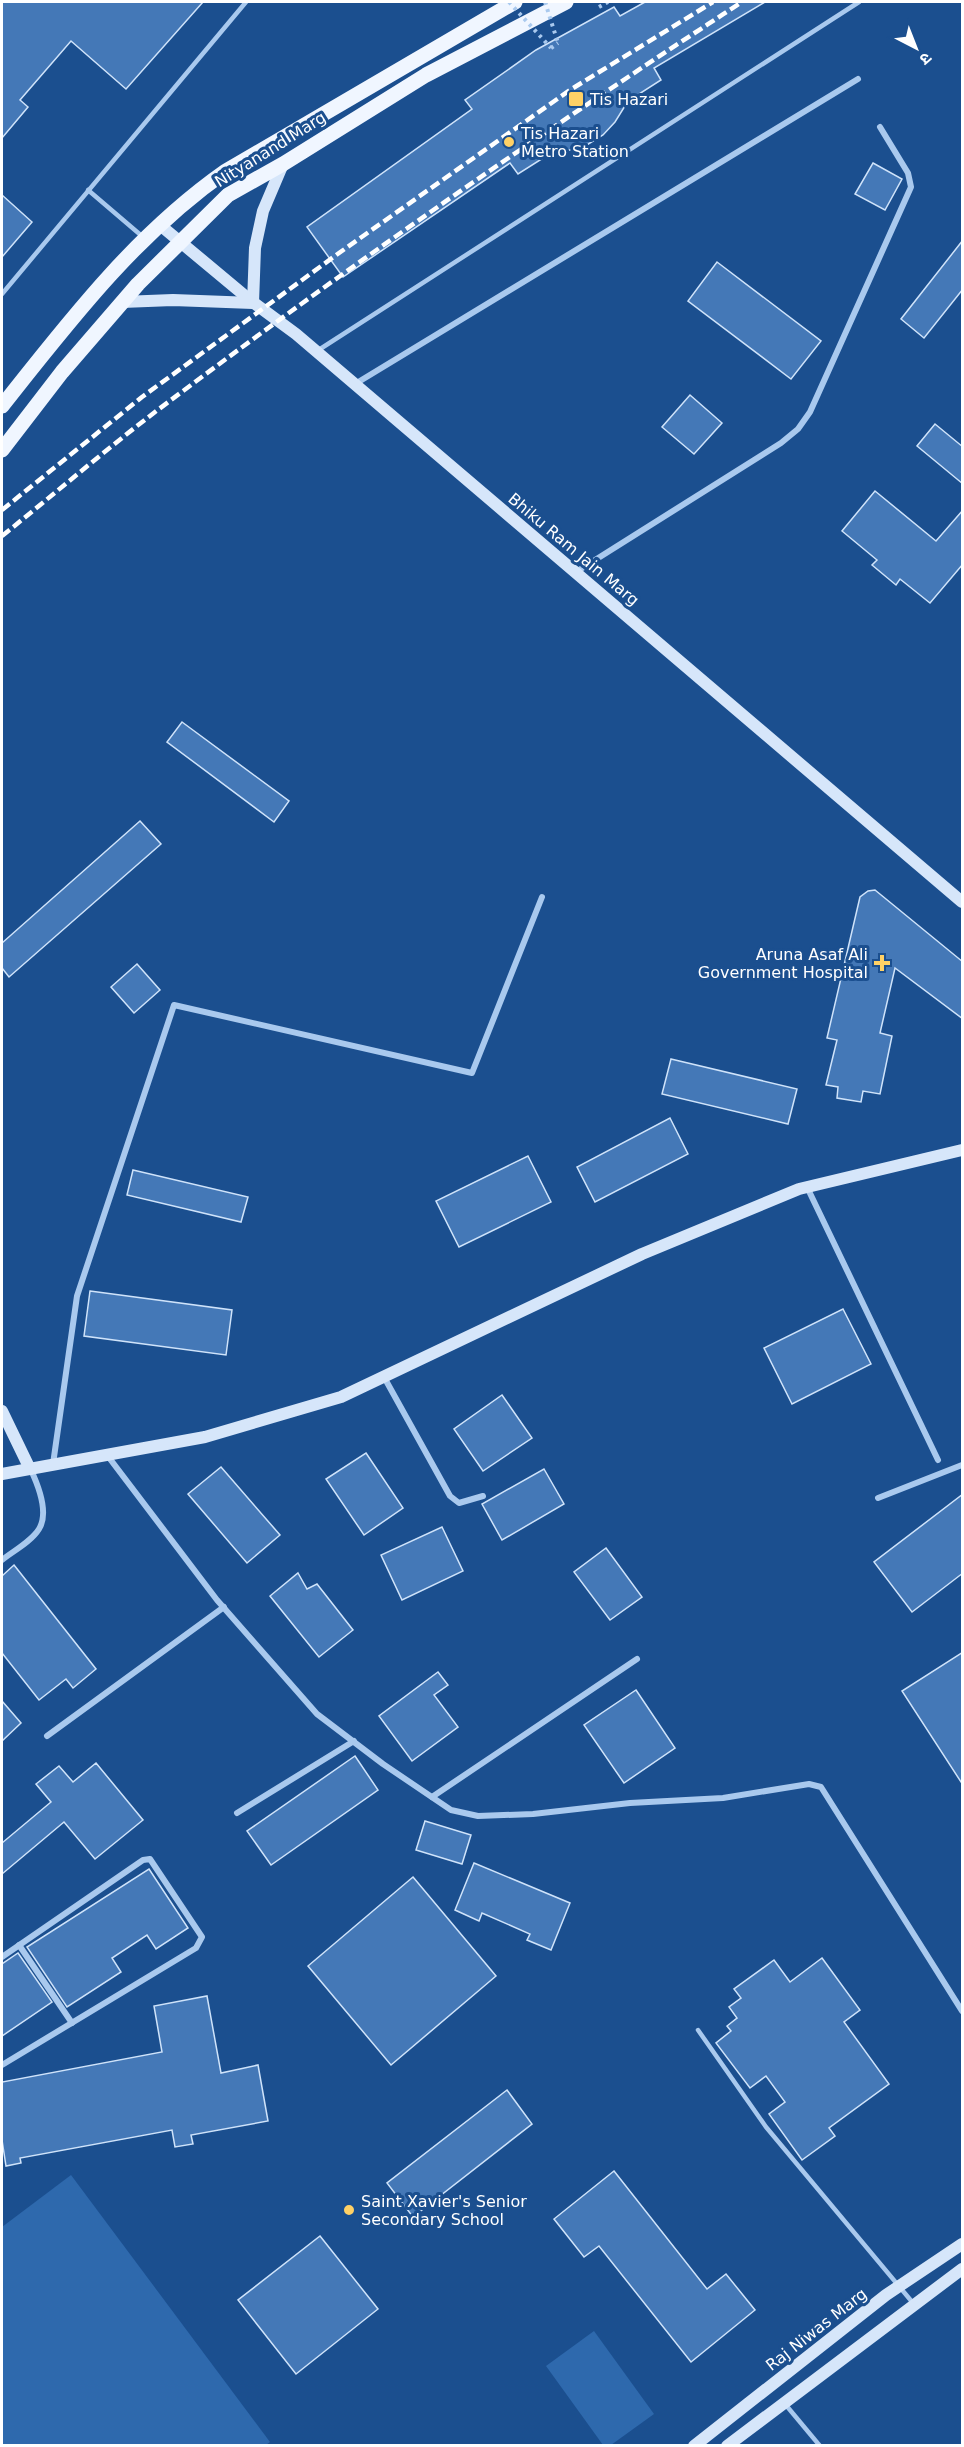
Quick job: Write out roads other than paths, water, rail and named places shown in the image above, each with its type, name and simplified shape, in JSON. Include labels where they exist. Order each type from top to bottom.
[{"type":"main road","name":"Nityanand Marg","points":[[2,406],[92,292],[186,201],[226,171],[515,2]]},
{"type":"main road","name":"Nityanand Marg","points":[[2,450],[62,372],[122,302],[178,241],[228,195],[283,164],[426,75],[566,2]]},
{"type":"street","points":[[354,384],[858,79]]},
{"type":"street","points":[[576,572],[781,443],[798,429],[810,412],[911,187],[903,163],[880,127]]},
{"type":"street","points":[[122,302],[173,300],[253,303],[255,248],[262,211],[283,164]]},
{"type":"street","name":"Bhiku Ram Jain Marg","points":[[160,225],[253,303],[316,351],[963,902]]},
{"type":"street","points":[[53,1464],[77,1296],[174,1005],[472,1073],[542,897]]},
{"type":"street","points":[[2,1474],[205,1437],[341,1397],[642,1254],[807,1187],[963,1150]]},
{"type":"street","points":[[807,1187],[938,1460]]},
{"type":"street","points":[[384,1377],[450,1497],[459,1503],[483,1496]]},
{"type":"street","points":[[2,1411],[40,1491],[41,1525],[33,1535],[2,1560]]},
{"type":"street","points":[[106,1454],[224,1607],[317,1714],[451,1810],[478,1816],[723,1798],[815,1784],[826,1792],[963,2011]]},
{"type":"street","points":[[878,1498],[963,1465]]},
{"type":"street","points":[[47,1736],[224,1607]]},
{"type":"street","points":[[432,1797],[638,1659]]},
{"type":"street","points":[[237,1813],[354,1741]]},
{"type":"street","points":[[2,1957],[143,1860],[150,1859],[202,1936],[196,1948],[2,2065]]},
{"type":"street","points":[[19,1945],[72,2023]]},
{"type":"street","name":"Raj Niwas Marg","points":[[694,2445],[899,2287],[963,2244]]},
{"type":"street","points":[[729,2445],[963,2269]]},
{"type":"lane","points":[[2,294],[246,2]]},
{"type":"lane","points":[[316,351],[859,2]]},
{"type":"lane","points":[[88,190],[145,239]]},
{"type":"lane","points":[[698,2030],[766,2127],[915,2305]]},
{"type":"lane","points":[[784,2403],[820,2445]]},
{"type":"railway","points":[[2,510],[142,397],[339,253],[570,90],[713,2]]},
{"type":"railway","points":[[2,536],[116,442],[299,305],[519,151],[742,2]]},
{"type":"place","name":"Tis Hazari","points":[[576,99]]},
{"type":"place","name":"Tis Hazari Metro Station","points":[[509,142]]},
{"type":"place","name":"Aruna Asaf Ali Government Hospital","points":[[882,963]]},
{"type":"place","name":"Saint Xavier's Senior Secondary School","points":[[349,2210]]}]
